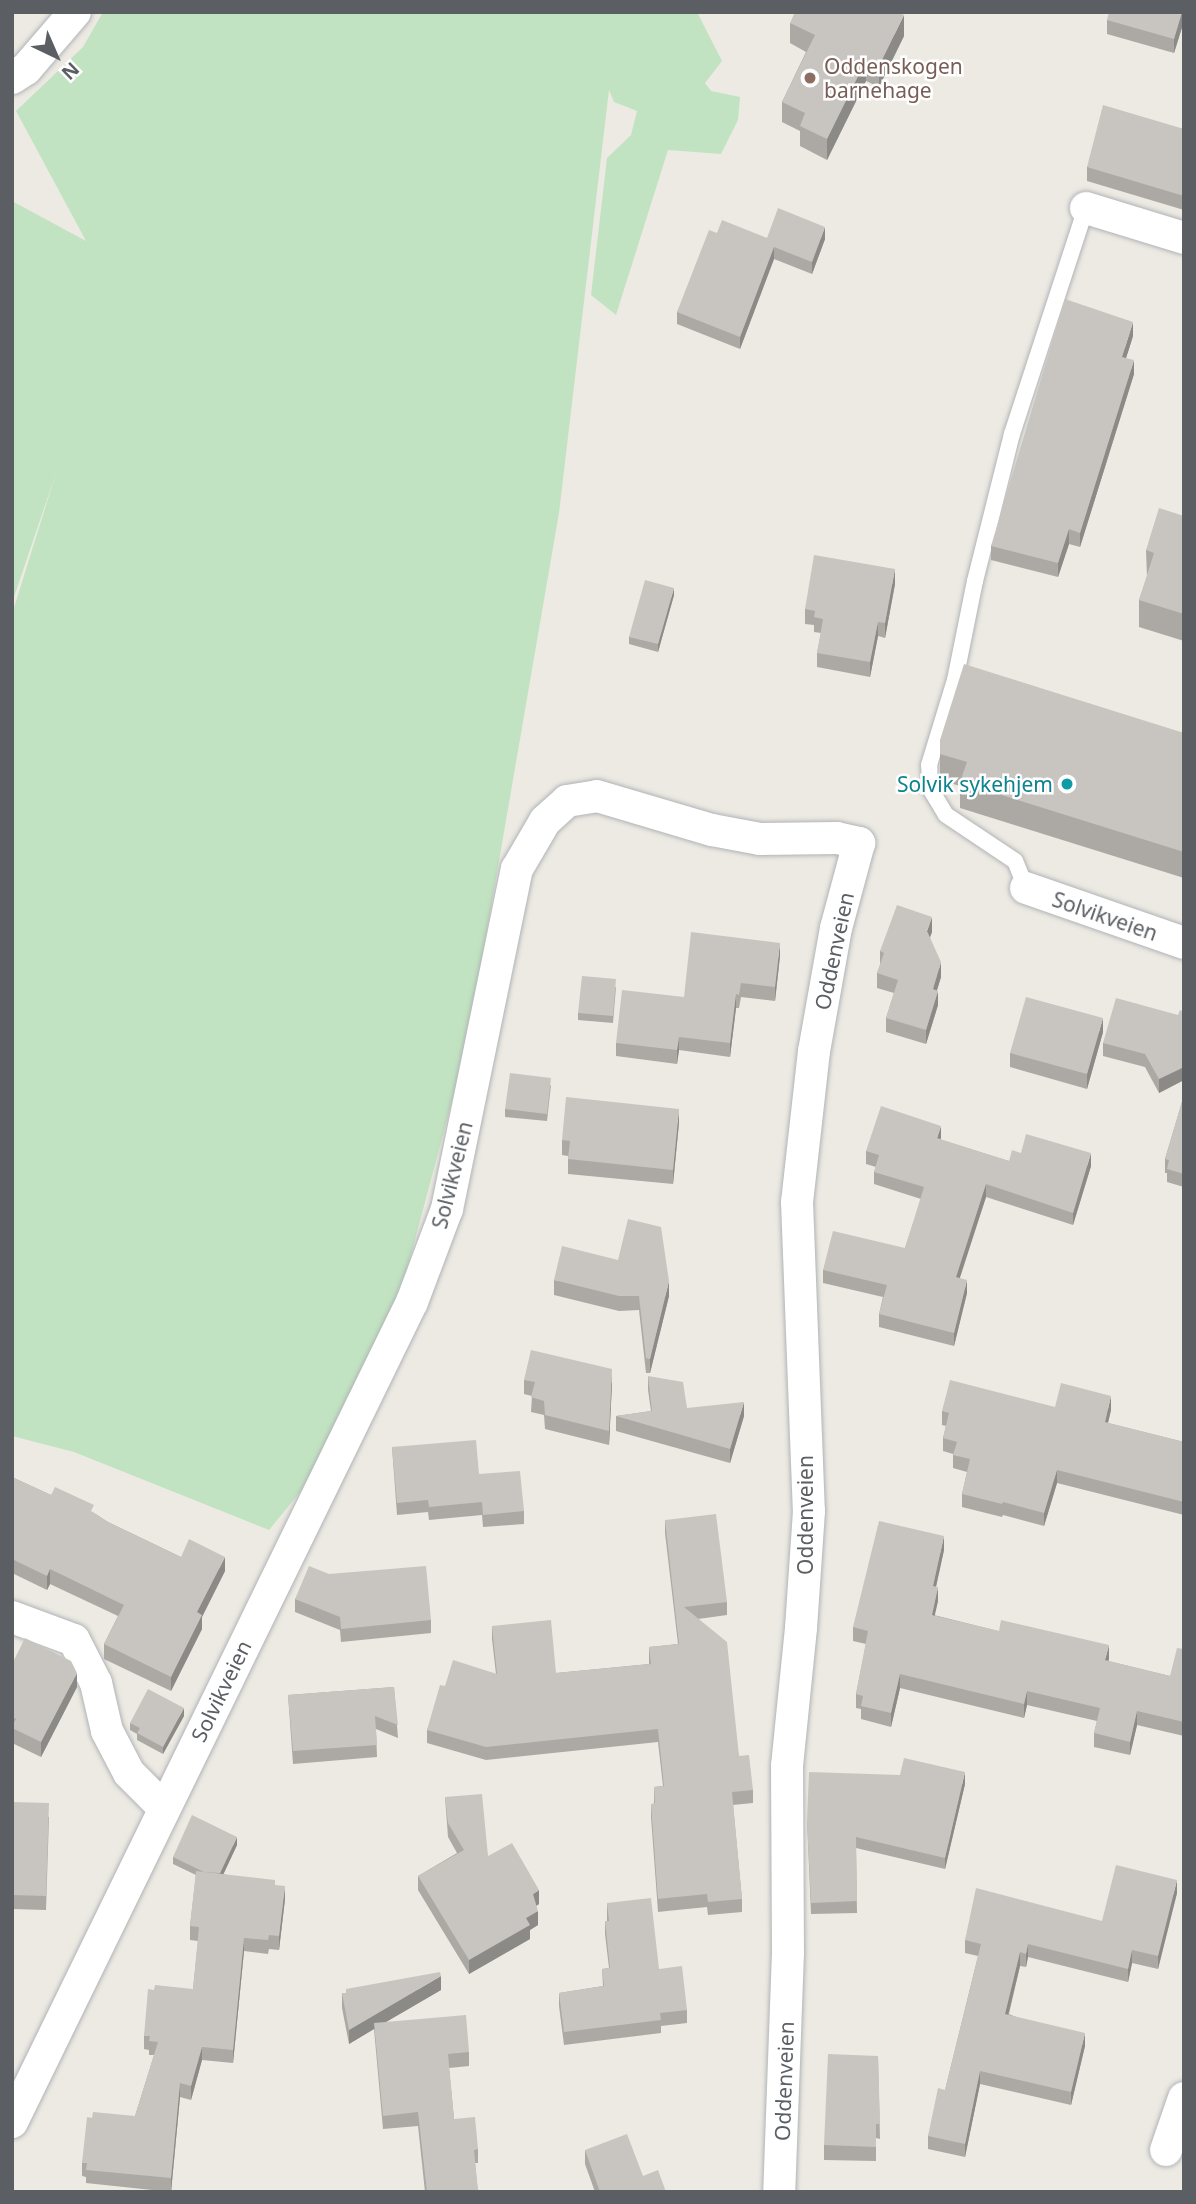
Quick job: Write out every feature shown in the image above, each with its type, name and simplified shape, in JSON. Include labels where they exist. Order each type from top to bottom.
[{"type":"street","points":[[12,78],[26,69],[75,12]]},
{"type":"street","points":[[1086,208],[1184,238]]},
{"type":"street","name":"Solvikveien","points":[[12,2122],[412,1303],[447,1209],[517,870],[545,821],[566,801],[597,796],[712,830],[760,839],[837,838],[859,843]]},
{"type":"street","name":"Oddenveien","points":[[779,2192],[788,1952],[787,1766],[809,1511],[797,1202],[814,1051],[836,928],[859,843]]},
{"type":"street","name":"Solvikveien","points":[[1026,888],[1184,943]]},
{"type":"street","points":[[12,1617],[74,1640],[96,1683],[107,1731],[128,1773],[164,1808]]},
{"type":"street","points":[[1166,2150],[1184,2098]]},
{"type":"lane","points":[[1026,888],[1015,861],[946,815],[930,788],[929,765],[955,680],[1012,434],[1086,208]]},
{"type":"green space","points":[[103,12],[697,12],[722,61],[705,83],[711,91],[740,97],[738,120],[721,154],[668,150],[616,315],[591,295],[607,158],[631,135],[637,111],[614,102],[609,90],[559,513],[468,1041],[397,1307],[301,1491],[269,1530],[74,1452],[12,1436],[12,614],[56,473],[12,603],[12,201],[86,241],[16,111],[83,47]]},
{"type":"building","points":[[795,12],[898,12],[904,15],[879,66],[866,60],[827,139],[800,126],[805,113],[782,102],[815,35],[790,23]]},
{"type":"building","points":[[1109,12],[1182,12],[1174,39],[1107,20]]},
{"type":"building","points":[[1103,105],[1184,129],[1184,196],[1087,167]]},
{"type":"building","points":[[778,208],[825,227],[812,262],[774,247],[740,337],[677,312],[709,230],[717,233],[722,220],[767,238]]},
{"type":"building","points":[[1065,299],[1133,322],[1122,357],[1134,360],[1080,533],[1069,529],[1058,563],[991,546]]},
{"type":"building","points":[[1159,508],[1184,516],[1184,614],[1139,600],[1154,553],[1146,550]]},
{"type":"building","points":[[814,555],[895,569],[885,623],[878,622],[870,662],[817,653],[823,619],[814,617],[815,611],[805,609]]},
{"type":"building","points":[[645,580],[674,588],[658,644],[629,637]]},
{"type":"building","name":"Solvik sykehjem","points":[[964,664],[1184,733],[1184,852],[960,782],[967,762],[940,754],[940,740]]},
{"type":"building","points":[[897,905],[932,917],[927,931],[941,962],[933,989],[938,991],[926,1030],[886,1018],[898,980],[877,973],[884,953],[880,951]]},
{"type":"building","points":[[691,932],[780,943],[775,987],[741,983],[739,995],[736,994],[730,1043],[679,1037],[677,1050],[616,1043],[622,990],[684,997]]},
{"type":"building","points":[[582,976],[616,979],[613,1016],[578,1013]]},
{"type":"building","points":[[1026,997],[1103,1018],[1087,1074],[1010,1053]]},
{"type":"building","points":[[1116,998],[1178,1015],[1180,1010],[1184,1012],[1184,1067],[1159,1079],[1145,1054],[1103,1043]]},
{"type":"building","points":[[510,1073],[551,1078],[547,1114],[505,1109]]},
{"type":"building","points":[[1184,1095],[1184,1174],[1167,1169],[1169,1160],[1165,1159]]},
{"type":"building","points":[[566,1097],[679,1109],[673,1170],[568,1159],[570,1141],[562,1140]]},
{"type":"building","points":[[881,1106],[941,1126],[937,1138],[1009,1161],[1012,1150],[1021,1153],[1026,1134],[1091,1153],[1073,1213],[986,1184],[956,1277],[967,1280],[954,1333],[879,1314],[887,1285],[823,1270],[833,1231],[905,1248],[924,1187],[874,1172],[879,1155],[866,1151]]},
{"type":"building","points":[[628,1219],[661,1227],[669,1281],[650,1359],[646,1358],[639,1296],[619,1296],[554,1280],[562,1246],[618,1260]]},
{"type":"building","points":[[531,1350],[612,1369],[609,1431],[545,1415],[544,1401],[531,1397],[535,1382],[524,1380]]},
{"type":"building","points":[[648,1376],[683,1382],[687,1408],[744,1402],[730,1449],[616,1416],[652,1411]]},
{"type":"building","points":[[950,1380],[1055,1407],[1061,1383],[1111,1396],[1105,1422],[1184,1442],[1184,1502],[1057,1470],[1044,1513],[962,1494],[970,1459],[953,1455],[957,1442],[943,1438],[949,1413],[942,1411]]},
{"type":"building","points":[[476,1440],[479,1474],[520,1471],[524,1511],[483,1515],[482,1502],[429,1507],[428,1500],[397,1503],[392,1447]]},
{"type":"building","points":[[12,1477],[51,1495],[55,1487],[94,1505],[91,1511],[108,1522],[181,1557],[189,1539],[225,1557],[197,1612],[202,1615],[171,1677],[104,1644],[124,1605],[50,1569],[47,1576],[12,1559]]},
{"type":"building","points":[[716,1514],[727,1602],[684,1607],[727,1642],[739,1756],[749,1755],[753,1790],[732,1792],[742,1899],[708,1902],[707,1894],[658,1899],[651,1804],[655,1803],[654,1787],[664,1786],[658,1729],[486,1747],[427,1730],[440,1685],[445,1686],[453,1660],[497,1674],[492,1626],[551,1620],[556,1673],[651,1664],[649,1647],[679,1644],[665,1520]]},
{"type":"building","points":[[879,1521],[944,1536],[933,1586],[938,1587],[932,1615],[999,1631],[1001,1620],[1109,1645],[1105,1660],[1170,1676],[1177,1648],[1184,1649],[1184,1722],[1137,1711],[1130,1742],[1094,1733],[1100,1708],[1027,1691],[1024,1704],[900,1674],[891,1713],[861,1706],[863,1696],[856,1694],[868,1631],[853,1627]]},
{"type":"building","points":[[309,1566],[329,1574],[426,1566],[431,1620],[341,1629],[340,1617],[295,1599]]},
{"type":"building","points":[[25,1638],[71,1661],[77,1673],[41,1742],[12,1728],[16,1719],[12,1717],[12,1664]]},
{"type":"building","points":[[394,1687],[398,1725],[375,1716],[377,1745],[293,1751],[288,1695]]},
{"type":"building","points":[[148,1689],[184,1708],[163,1747],[137,1733],[140,1728],[130,1723]]},
{"type":"building","points":[[904,1758],[965,1772],[945,1858],[856,1837],[857,1901],[811,1903],[807,1820],[809,1772],[900,1775]]},
{"type":"building","points":[[482,1794],[488,1856],[512,1843],[539,1890],[533,1894],[538,1911],[526,1918],[530,1925],[469,1960],[418,1876],[464,1850],[448,1823],[445,1797]]},
{"type":"building","points":[[12,1802],[49,1803],[46,1896],[12,1895]]},
{"type":"building","points":[[192,1815],[237,1837],[220,1873],[204,1872],[173,1857]]},
{"type":"building","points":[[1116,1865],[1177,1880],[1158,1956],[1132,1950],[1128,1969],[1028,1944],[1026,1954],[1020,1952],[1005,2014],[1085,2033],[1071,2092],[980,2071],[965,2144],[928,2136],[938,2088],[945,2090],[981,1944],[965,1940],[976,1888],[1102,1921]]},
{"type":"building","points":[[196,1871],[275,1880],[275,1885],[285,1886],[279,1936],[269,1935],[268,1940],[244,1938],[233,2050],[202,2047],[191,2086],[180,2083],[171,2178],[86,2170],[87,2163],[82,2163],[87,2117],[92,2118],[93,2112],[135,2116],[158,2042],[149,2041],[150,2036],[144,2036],[148,1989],[154,1990],[155,1985],[193,1989],[199,1927],[190,1926]]},
{"type":"building","points":[[651,1898],[659,1969],[682,1966],[687,2010],[660,2013],[661,2020],[564,2032],[559,1993],[604,1986],[602,1969],[610,1968],[605,1921],[609,1921],[607,1903]]},
{"type":"building","points":[[440,1972],[441,1976],[349,2030],[342,1993],[346,1993],[346,1989]]},
{"type":"building","points":[[466,2015],[469,2052],[448,2054],[454,2119],[475,2117],[478,2149],[474,2150],[478,2192],[427,2192],[418,2112],[383,2116],[374,2023]]},
{"type":"building","points":[[828,2054],[878,2056],[880,2124],[876,2124],[876,2147],[824,2145]]},
{"type":"building","points":[[627,2134],[643,2176],[658,2170],[666,2192],[600,2192],[585,2150]]},
{"type":"place","name":"Oddenskogen barnehage","points":[[810,78]]},
{"type":"place","name":"Solvik sykehjem","points":[[1067,784]]}]
